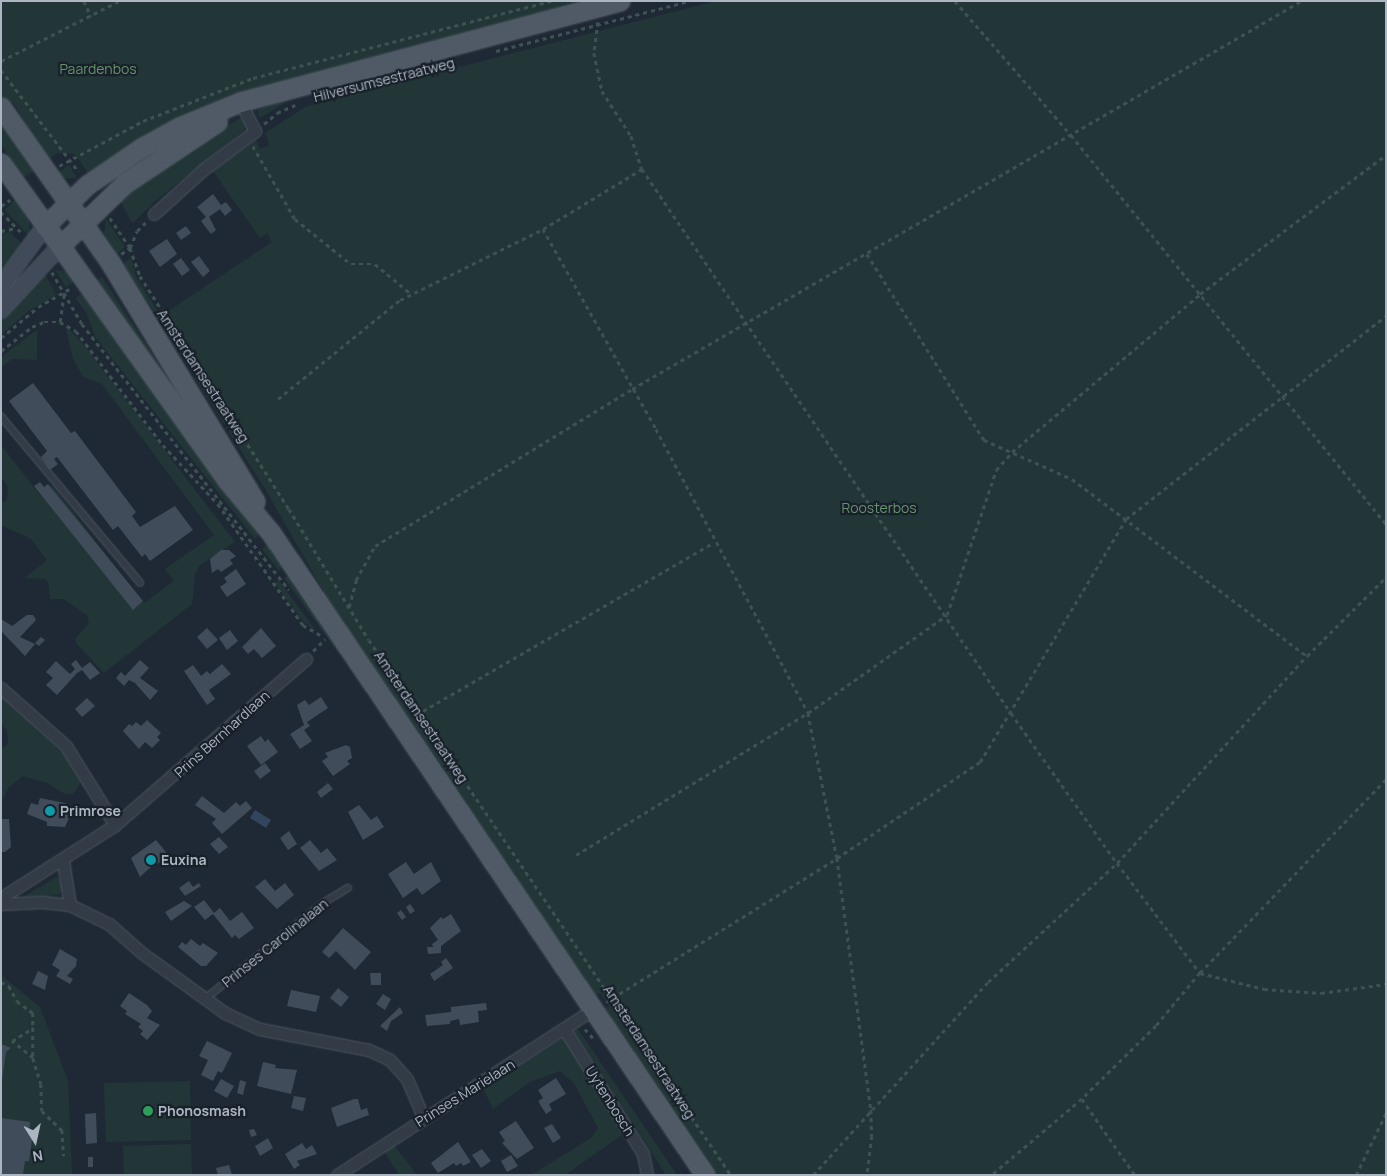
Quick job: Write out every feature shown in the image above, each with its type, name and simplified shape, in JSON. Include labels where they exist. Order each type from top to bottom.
[{"type":"main road","name":"Hilversumsestraatweg","points":[[45,226],[69,202],[141,148],[179,127],[242,106],[302,93],[598,16],[620,1]]},
{"type":"main road","name":"Hilversumsestraatweg","points":[[60,246],[83,223],[151,164],[242,106]]},
{"type":"main road","name":"Amsterdamsestraatweg","points":[[1,107],[83,223],[239,471],[271,533],[585,1015],[705,1175]]},
{"type":"main road","name":"Amsterdamsestraatweg","points":[[1,162],[226,479],[271,533]]},
{"type":"main road","points":[[1,286],[45,226]]},
{"type":"main road","points":[[1,310],[60,246]]},
{"type":"street","points":[[154,214],[204,169],[252,134],[242,106]]},
{"type":"street","name":"Prins Bernhardlaan","points":[[62,861],[115,826],[306,659]]},
{"type":"street","points":[[1,688],[66,746],[115,826]]},
{"type":"street","points":[[1,898],[62,861],[70,906]]},
{"type":"street","points":[[1,904],[42,902],[70,906],[109,924],[204,1000],[260,1029],[370,1050],[390,1060],[407,1079],[424,1119]]},
{"type":"street","name":"Prinses Marielaan","points":[[337,1175],[565,1030],[585,1015]]},
{"type":"street","name":"Uytenbosch","points":[[565,1030],[643,1154],[648,1175]]},
{"type":"lane","points":[[1,416],[140,582]]},
{"type":"lane","name":"Prinses Carolinalaan","points":[[204,1000],[324,902],[348,888]]},
{"type":"path","points":[[84,1],[91,16]]},
{"type":"path","points":[[1,61],[119,1]]},
{"type":"path","points":[[494,52],[598,16],[689,1]]},
{"type":"path","points":[[955,1],[1071,135],[1386,524]]},
{"type":"path","points":[[348,607],[356,580],[375,546],[632,389],[1301,1]]},
{"type":"path","points":[[598,16],[594,53],[602,90],[631,136],[642,170],[748,322],[947,615],[1011,713],[1117,863],[1200,973],[1264,989],[1321,993],[1386,984]]},
{"type":"path","points":[[1,70],[70,160]]},
{"type":"path","name":"Hilversumsestraatweg","points":[[252,134],[302,93]]},
{"type":"path","points":[[252,134],[295,219],[351,264],[375,264],[410,293]]},
{"type":"path","points":[[576,855],[808,713],[947,615],[996,470],[1012,452],[1200,294],[1386,155]]},
{"type":"path","points":[[278,399],[410,293],[543,230],[642,170]]},
{"type":"path","name":"Amsterdamsestraatweg","points":[[154,214],[137,231],[130,248],[140,276],[348,607],[613,998],[730,1175]]},
{"type":"path","points":[[1,231],[17,228]]},
{"type":"path","points":[[543,230],[632,389],[808,713],[837,858],[871,1110],[872,1136],[867,1175]]},
{"type":"path","points":[[867,253],[984,440],[1072,479],[1307,656]]},
{"type":"path","points":[[60,322],[64,293]]},
{"type":"path","points":[[1,338],[38,307],[64,293]]},
{"type":"path","points":[[64,293],[82,324],[290,591]]},
{"type":"path","points":[[596,1041],[585,1015],[837,858],[980,762],[1126,519],[1386,316]]},
{"type":"path","points":[[1,351],[36,325],[60,322],[76,331],[164,444],[218,504],[303,625],[326,638]]},
{"type":"path","points":[[423,710],[711,544]]},
{"type":"path","points":[[813,1175],[988,982],[1117,863],[1307,656],[1386,577]]},
{"type":"path","points":[[320,630],[331,646]]},
{"type":"path","points":[[306,659],[326,638]]},
{"type":"path","points":[[992,1175],[1082,1098],[1156,1026],[1200,973],[1386,780]]},
{"type":"path","points":[[1,982],[9,986],[17,1001],[33,1013],[33,1058],[41,1084],[42,1111],[62,1130],[64,1156]]},
{"type":"path","points":[[33,1028],[12,1041],[33,1058]]},
{"type":"path","points":[[1082,1098],[1134,1175]]},
{"type":"path","points":[[1356,1175],[1386,1113]]},
{"type":"green space","name":"Paardenbos","points":[[1,1],[592,1],[277,87],[88,173],[75,154],[57,153],[47,161],[14,103],[5,104],[1,98]]},
{"type":"green space","name":"Roosterbos","points":[[716,1],[1386,1],[1386,1175],[713,1175],[600,1012],[609,1006],[600,993],[596,995],[538,915],[354,644],[265,489],[123,263],[131,258],[136,277],[233,429],[167,312],[272,242],[267,233],[260,238],[213,171],[256,140],[260,149],[270,145],[265,133],[307,106]]},
{"type":"green space","points":[[300,94],[261,117],[260,118],[257,110]]},
{"type":"green space","points":[[244,116],[249,126],[154,202],[134,222],[130,220],[120,199],[172,160]]},
{"type":"green space","points":[[1,121],[36,170],[24,177],[1,145]]},
{"type":"green space","points":[[69,165],[77,178],[62,179],[56,174]]},
{"type":"green space","points":[[16,199],[29,219],[30,237],[5,210]]},
{"type":"green space","points":[[106,219],[125,247],[117,254],[104,234]]},
{"type":"green space","points":[[10,232],[25,247],[1,279],[1,234]]},
{"type":"green space","points":[[55,270],[68,272],[79,279],[66,287]]},
{"type":"green space","points":[[45,274],[56,295],[27,312],[1,335],[1,321]]},
{"type":"green space","points":[[102,277],[194,418],[195,426],[93,284]]},
{"type":"green space","points":[[85,292],[259,534],[255,539],[96,338],[86,312],[75,298]]},
{"type":"green space","points":[[65,325],[84,345],[235,542],[200,565],[195,574],[192,604],[104,673],[76,643],[75,639],[89,623],[87,615],[63,599],[50,599],[48,582],[45,579],[25,578],[47,560],[31,539],[1,525],[1,503],[7,500],[8,487],[1,476],[1,445],[40,495],[52,485],[144,603],[174,581],[165,569],[214,535],[102,384],[83,377],[73,358]]},
{"type":"green space","points":[[37,330],[37,360],[12,359],[1,367],[1,357]]},
{"type":"green space","points":[[267,545],[282,566],[279,571],[262,549]]},
{"type":"green space","points":[[291,576],[396,732],[284,578]]},
{"type":"green space","points":[[278,580],[317,632],[304,622],[274,583]]},
{"type":"green space","points":[[1,695],[63,753],[81,782],[73,794],[65,794],[47,783],[23,776],[9,787],[1,803],[1,749],[8,744],[7,730],[1,724]]},
{"type":"green space","points":[[58,876],[62,886],[60,895],[23,897]]},
{"type":"green space","points":[[1,975],[40,1007],[68,1081],[72,1175],[1,1175]]},
{"type":"green space","points":[[578,1029],[677,1175],[666,1175],[574,1031]]},
{"type":"green space","points":[[564,1038],[626,1132],[565,1175],[531,1175],[591,1138],[598,1128],[574,1083],[560,1071],[530,1082],[493,1109],[483,1089]]},
{"type":"green space","name":"Phonosmash","points":[[190,1081],[191,1140],[106,1142],[104,1083]]},
{"type":"green space","name":"Phonosmash","points":[[191,1144],[192,1175],[124,1175],[123,1146]]},
{"type":"green space","points":[[394,1145],[417,1175],[399,1175],[384,1151]]},
{"type":"water","points":[[255,810],[271,820],[266,828],[250,818]]},
{"type":"building","points":[[213,194],[221,205],[226,202],[232,210],[225,216],[220,209],[209,217],[216,230],[211,234],[201,221],[206,217],[197,207]]},
{"type":"building","points":[[186,226],[191,233],[181,240],[176,233]]},
{"type":"building","points":[[167,239],[177,254],[160,267],[149,251]]},
{"type":"building","points":[[199,256],[210,271],[203,277],[191,262]]},
{"type":"building","points":[[181,258],[190,270],[182,276],[173,264]]},
{"type":"building","points":[[33,383],[71,433],[75,431],[136,512],[132,516],[140,527],[175,506],[193,530],[150,561],[145,554],[142,557],[118,526],[113,530],[57,457],[54,459],[58,464],[50,470],[41,457],[47,451],[9,401]]},
{"type":"building","points":[[40,482],[44,487],[48,484],[143,601],[133,610],[34,486]]},
{"type":"building","points":[[221,550],[229,550],[236,556],[230,560],[233,564],[221,572],[218,569],[212,573],[210,559]]},
{"type":"building","points":[[236,569],[246,584],[227,597],[220,587],[227,582],[224,578]]},
{"type":"building","points":[[27,615],[33,615],[36,620],[20,637],[35,644],[25,656],[2,632],[1,619],[12,626]]},
{"type":"building","points":[[207,628],[218,640],[207,649],[197,637]]},
{"type":"building","points":[[261,628],[276,646],[262,658],[254,649],[248,654],[242,647]]},
{"type":"building","points":[[230,630],[238,641],[227,650],[219,638]]},
{"type":"building","points":[[41,637],[45,640],[39,646],[35,643]]},
{"type":"building","points":[[76,660],[82,668],[90,662],[100,673],[90,680],[82,670],[57,695],[46,685],[53,678],[46,672],[56,661],[70,674],[75,669],[71,664]]},
{"type":"building","points":[[140,660],[149,668],[140,678],[158,691],[150,700],[135,683],[129,680],[124,686],[116,678],[121,672],[125,676]]},
{"type":"building","points":[[222,664],[231,674],[209,690],[215,699],[207,705],[184,671],[193,665],[201,676],[207,671],[210,674]]},
{"type":"building","points":[[321,697],[328,708],[307,722],[310,726],[304,730],[312,741],[300,749],[290,734],[304,725],[297,705],[305,700],[309,705]]},
{"type":"building","points":[[87,698],[95,706],[82,717],[75,709]]},
{"type":"building","points":[[147,720],[161,733],[157,737],[160,740],[152,748],[145,742],[139,749],[123,731],[129,724],[132,726],[136,722],[141,726]]},
{"type":"building","points":[[261,736],[265,742],[268,739],[278,752],[261,765],[247,746]]},
{"type":"building","points":[[346,745],[350,747],[352,758],[347,761],[350,764],[333,776],[322,761],[328,757],[325,753]]},
{"type":"building","points":[[265,763],[271,771],[260,779],[254,771]]},
{"type":"building","points":[[328,783],[333,789],[321,798],[317,792]]},
{"type":"building","points":[[202,796],[224,813],[236,802],[240,806],[246,801],[252,808],[222,834],[212,823],[216,819],[195,805]]},
{"type":"building","name":"Primrose","points":[[40,798],[65,803],[73,809],[65,827],[47,826],[47,822],[27,814],[31,803],[38,805]]},
{"type":"building","points":[[359,805],[371,820],[377,816],[384,827],[363,840],[348,812]]},
{"type":"building","points":[[1,819],[9,819],[11,847],[5,852],[1,852]]},
{"type":"building","points":[[289,831],[297,844],[288,850],[280,838]]},
{"type":"building","points":[[219,837],[228,847],[219,854],[210,844]]},
{"type":"building","name":"Euxina","points":[[156,840],[174,862],[168,866],[161,862],[152,866],[140,877],[131,858]]},
{"type":"building","points":[[310,840],[321,853],[327,848],[337,860],[319,871],[300,848]]},
{"type":"building","points":[[406,862],[414,874],[431,862],[441,881],[422,895],[417,888],[403,898],[388,874]]},
{"type":"building","points":[[265,879],[275,891],[285,883],[294,895],[277,909],[255,887]]},
{"type":"building","points":[[189,881],[193,887],[199,883],[201,886],[185,896],[179,888]]},
{"type":"building","points":[[204,900],[214,913],[220,908],[230,921],[242,912],[254,928],[239,939],[235,935],[232,938],[213,914],[205,920],[194,907]]},
{"type":"building","points":[[184,901],[192,906],[171,921],[165,912]]},
{"type":"building","points":[[410,904],[415,911],[410,914],[406,907]]},
{"type":"building","points":[[401,910],[406,917],[402,920],[397,913]]},
{"type":"building","points":[[451,914],[461,931],[441,946],[441,953],[428,954],[427,947],[433,947],[432,944],[438,940],[430,928],[441,917],[443,919]]},
{"type":"building","points":[[343,928],[371,952],[355,970],[336,951],[329,958],[322,952]]},
{"type":"building","points":[[191,939],[200,946],[203,943],[218,953],[206,966],[201,966],[178,947],[182,942],[186,945]]},
{"type":"building","points":[[60,949],[77,959],[76,966],[67,976],[73,979],[70,984],[56,976],[60,970],[52,965]]},
{"type":"building","points":[[446,958],[453,968],[434,981],[430,974],[443,965],[441,962]]},
{"type":"building","points":[[38,971],[48,976],[45,990],[32,984]]},
{"type":"building","points":[[370,973],[381,973],[381,985],[371,985]]},
{"type":"building","points":[[338,988],[349,997],[341,1007],[330,998]]},
{"type":"building","points":[[291,990],[320,996],[316,1012],[287,1006]]},
{"type":"building","points":[[129,993],[147,1005],[152,1011],[147,1018],[160,1025],[147,1040],[140,1034],[143,1031],[138,1027],[141,1024],[125,1014],[127,1011],[120,1006]]},
{"type":"building","points":[[383,994],[391,999],[385,1010],[376,1004]]},
{"type":"building","points":[[486,1003],[487,1010],[478,1011],[479,1022],[460,1025],[459,1019],[450,1021],[450,1024],[427,1026],[425,1015],[451,1012],[451,1007]]},
{"type":"building","points":[[400,1007],[403,1013],[391,1021],[387,1031],[380,1026]]},
{"type":"building","points":[[207,1041],[232,1053],[222,1073],[218,1071],[213,1081],[201,1075],[208,1060],[199,1056]]},
{"type":"building","points":[[1,1044],[11,1048],[6,1052],[2,1080]]},
{"type":"building","points":[[263,1062],[276,1065],[275,1068],[297,1070],[291,1094],[257,1086]]},
{"type":"building","points":[[556,1078],[566,1094],[549,1104],[552,1110],[546,1114],[538,1101],[543,1098],[538,1090]]},
{"type":"building","points":[[221,1079],[234,1086],[227,1098],[214,1091]]},
{"type":"building","points":[[240,1080],[246,1082],[243,1095],[237,1093]]},
{"type":"building","points":[[294,1096],[306,1098],[303,1111],[291,1108]]},
{"type":"building","points":[[358,1099],[361,1110],[367,1108],[369,1115],[337,1127],[331,1108]]},
{"type":"building","points":[[96,1113],[97,1143],[86,1144],[85,1114]]},
{"type":"building","points":[[1,1118],[30,1122],[29,1132],[33,1133],[29,1161],[25,1161],[23,1174],[1,1175]]},
{"type":"building","points":[[516,1121],[534,1148],[517,1159],[502,1143],[505,1141],[499,1132]]},
{"type":"building","points":[[552,1124],[561,1138],[553,1143],[544,1128]]},
{"type":"building","points":[[254,1129],[257,1135],[251,1137],[249,1130]]},
{"type":"building","points":[[268,1138],[273,1148],[260,1156],[255,1146]]},
{"type":"building","points":[[458,1142],[471,1162],[463,1166],[461,1163],[456,1166],[454,1163],[438,1173],[431,1163]]},
{"type":"building","points":[[302,1143],[306,1149],[312,1145],[317,1154],[297,1161],[300,1165],[294,1169],[285,1154]]},
{"type":"building","points":[[482,1149],[491,1161],[481,1168],[472,1155]]},
{"type":"building","points":[[511,1155],[518,1166],[507,1172],[501,1161]]},
{"type":"building","points":[[88,1157],[93,1157],[93,1167],[88,1167]]},
{"type":"building","points":[[229,1165],[232,1175],[218,1175],[216,1168]]},
{"type":"place","name":"Primrose","points":[[50,811]]},
{"type":"place","name":"Euxina","points":[[151,860]]},
{"type":"place","name":"Phonosmash","points":[[148,1111]]}]
